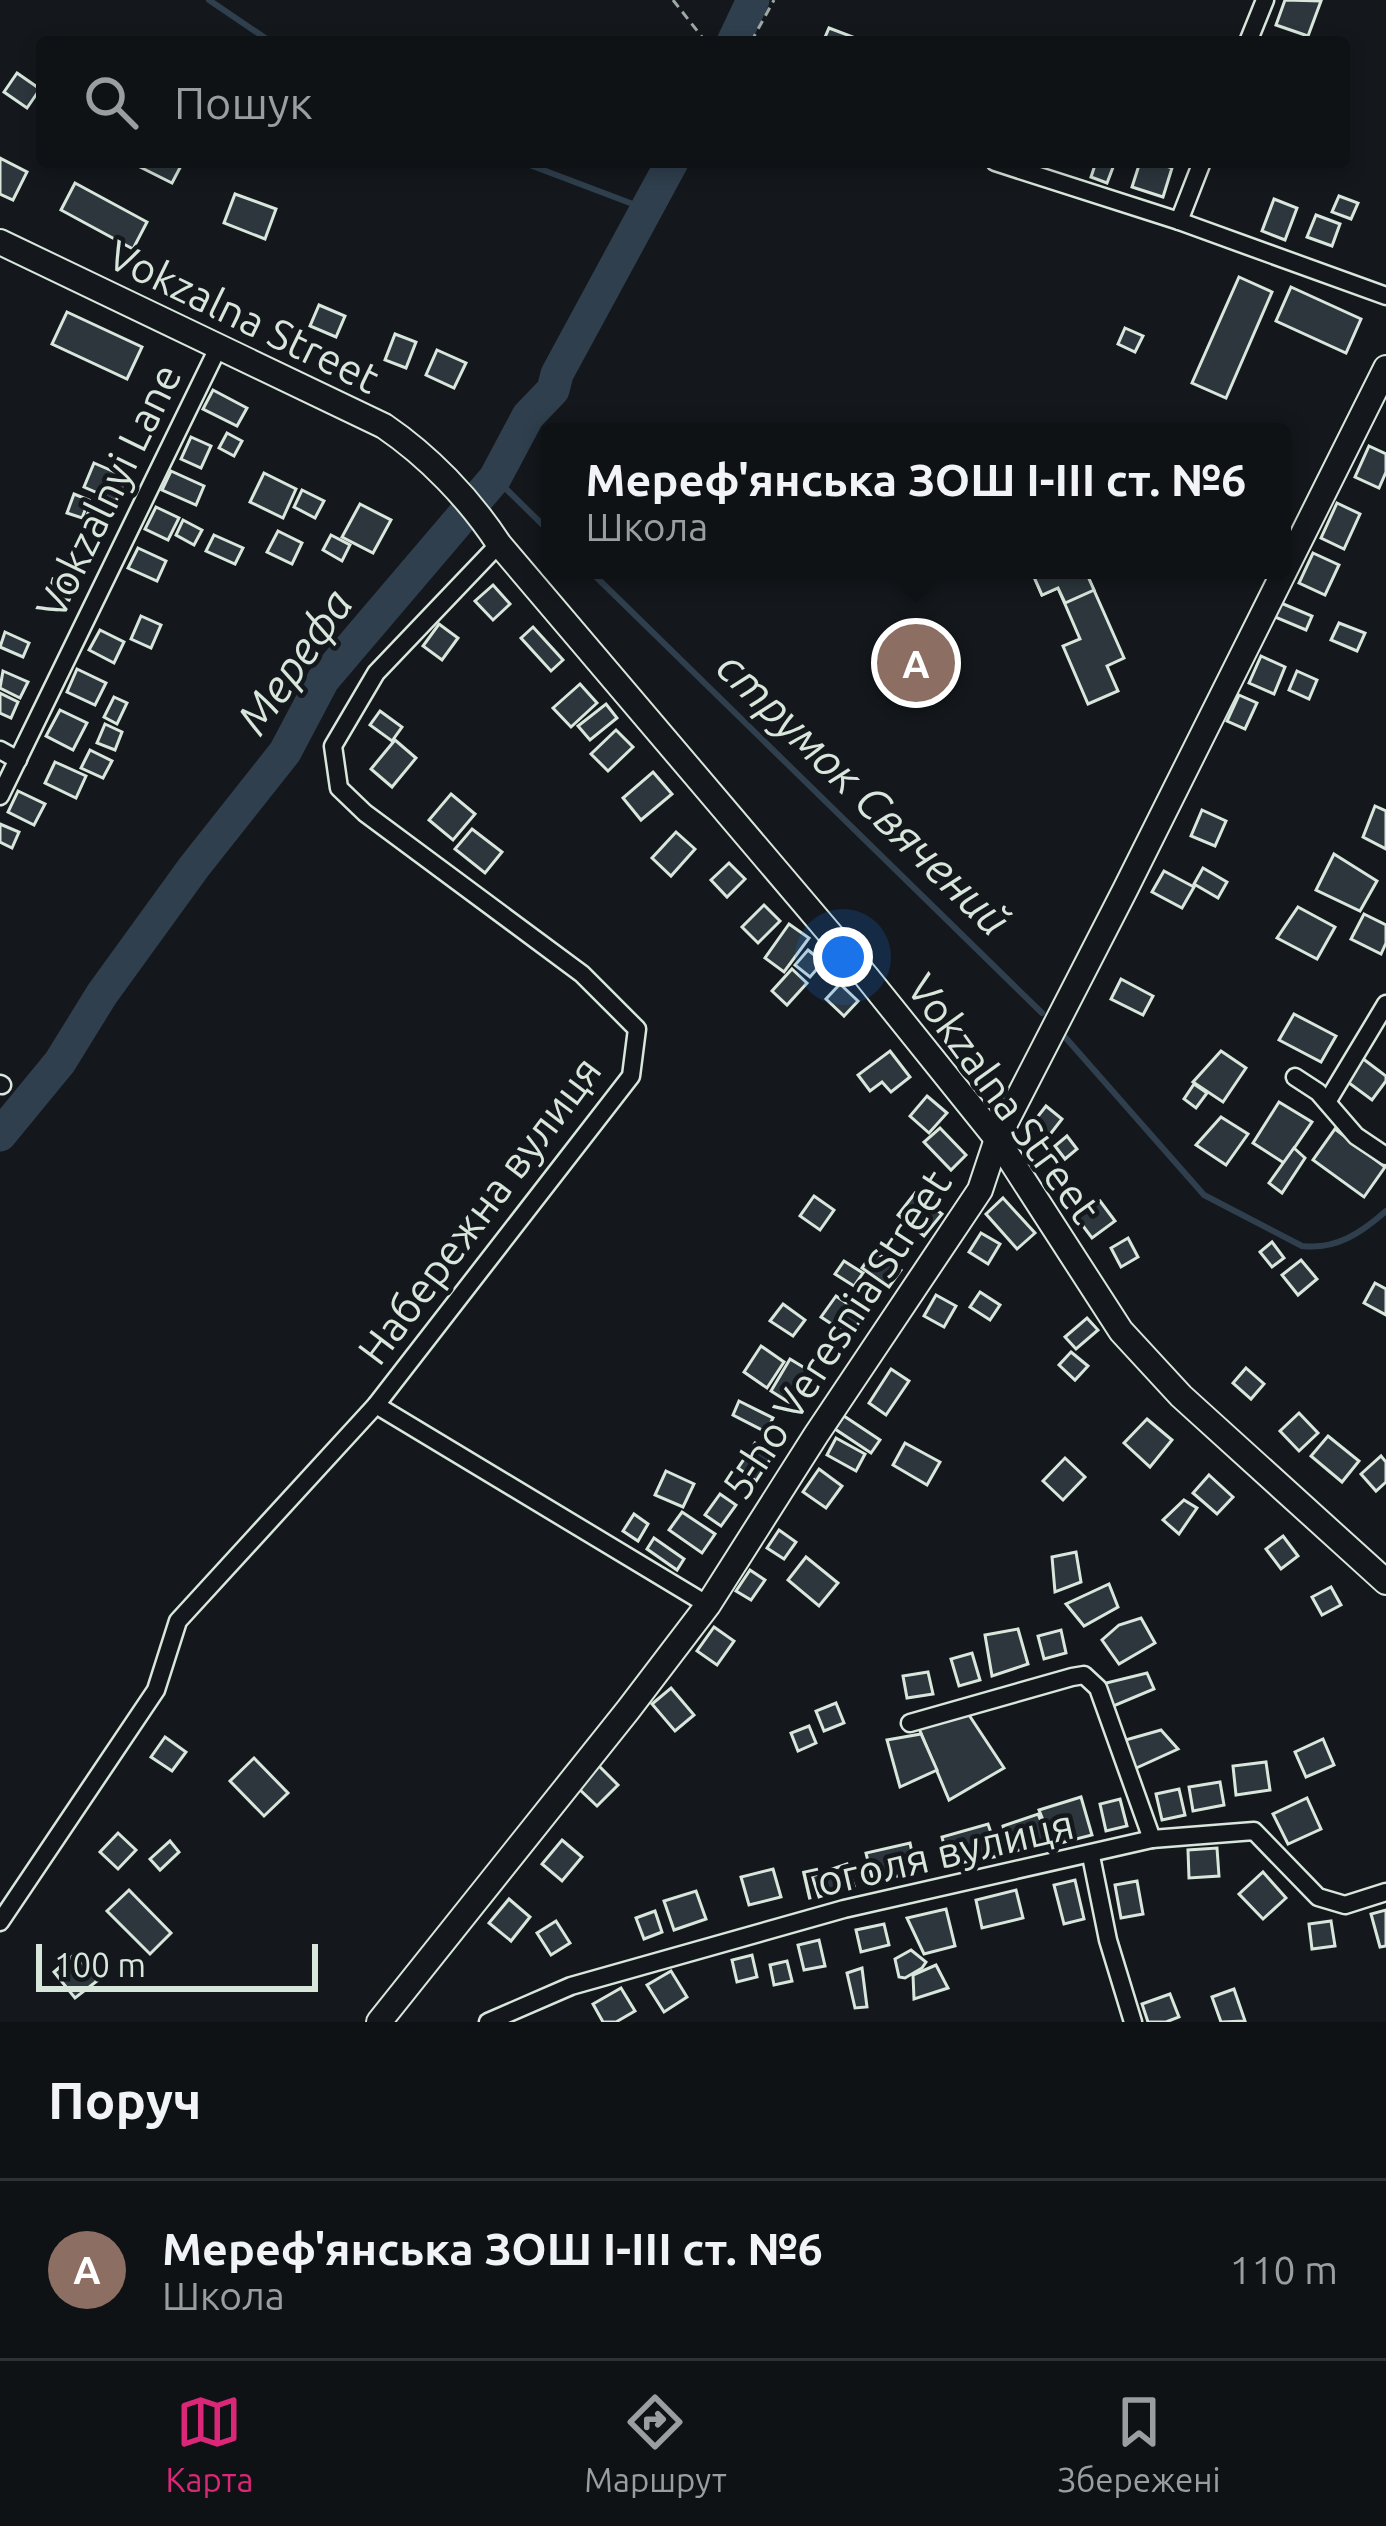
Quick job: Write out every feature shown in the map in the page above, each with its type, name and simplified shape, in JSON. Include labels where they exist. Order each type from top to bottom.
[{"type":"street","points":[[1250,36],[1265,0]]},
{"type":"street","points":[[1014,168],[1179,221],[1386,296]]},
{"type":"street","points":[[1179,221],[1200,168]]},
{"type":"street","name":"Vokzalna Street","points":[[0,242],[383,426],[419,450],[866,976],[997,1139],[1121,1331],[1180,1396],[1386,1582]]},
{"type":"street","name":"Vokzalnyi Lane","points":[[0,796],[218,347]]},
{"type":"street","name":"5-ho Veresnia Street","points":[[1291,558],[1386,368]]},
{"type":"street","name":"Набережна вулиця","points":[[0,1922],[156,1690],[178,1622],[376,1405],[631,1076],[637,1029],[582,974],[364,813],[339,788],[333,746],[376,674],[494,535]]},
{"type":"street","name":"5-ho Veresnia Street","points":[[379,2022],[707,1605],[980,1190],[997,1139],[1280,579]]},
{"type":"street","points":[[0,750],[18,760]]},
{"type":"street","points":[[1327,1102],[1386,1004]]},
{"type":"street","points":[[1295,1077],[1327,1102],[1356,1136],[1386,1156]]},
{"type":"street","points":[[376,1405],[707,1605]]},
{"type":"street","points":[[910,1723],[1084,1676],[1098,1688],[1152,1839]]},
{"type":"street","name":"Гоголя вулиця","points":[[488,2022],[571,1985],[844,1910],[1152,1839],[1253,1831],[1318,1897],[1345,1905],[1386,1892]]},
{"type":"street","points":[[1090,1856],[1108,1940],[1133,2022]]},
{"type":"path","points":[[673,0],[700,36]]},
{"type":"path","points":[[755,36],[774,0]]},
{"type":"building","points":[[1285,0],[1321,1],[1308,36],[1276,25]]},
{"type":"building","points":[[829,28],[850,36],[826,36]]},
{"type":"building","points":[[17,73],[36,86],[27,108],[4,92]]},
{"type":"building","points":[[0,158],[27,172],[13,200],[0,194]]},
{"type":"building","points":[[142,168],[180,168],[172,183]]},
{"type":"building","points":[[1094,168],[1113,168],[1107,183],[1091,177]]},
{"type":"building","points":[[1138,168],[1172,168],[1163,197],[1132,187]]},
{"type":"building","points":[[75,183],[147,222],[133,249],[61,210]]},
{"type":"building","points":[[235,194],[276,209],[265,239],[224,223]]},
{"type":"building","points":[[1339,196],[1358,203],[1351,219],[1332,212]]},
{"type":"building","points":[[1274,199],[1297,208],[1285,240],[1262,231]]},
{"type":"building","points":[[1316,215],[1340,224],[1332,246],[1307,237]]},
{"type":"building","points":[[1239,277],[1272,292],[1226,398],[1192,383]]},
{"type":"building","points":[[1291,287],[1361,319],[1346,353],[1276,321]]},
{"type":"building","points":[[319,305],[345,316],[336,337],[310,326]]},
{"type":"building","points":[[67,312],[142,347],[127,379],[52,344]]},
{"type":"building","points":[[1125,328],[1143,336],[1135,352],[1118,344]]},
{"type":"building","points":[[395,334],[416,342],[406,368],[385,360]]},
{"type":"building","points":[[437,350],[466,363],[454,388],[426,375]]},
{"type":"building","points":[[213,390],[247,408],[237,426],[203,409]]},
{"type":"building","points":[[227,433],[242,441],[234,456],[219,448]]},
{"type":"building","points":[[191,437],[211,446],[201,468],[181,459]]},
{"type":"building","points":[[1369,446],[1386,454],[1386,472],[1379,488],[1355,477]]},
{"type":"building","points":[[94,463],[126,477],[116,501],[84,487]]},
{"type":"building","points":[[171,471],[204,486],[196,505],[162,490]]},
{"type":"building","points":[[264,473],[296,489],[283,518],[250,502]]},
{"type":"building","points":[[302,490],[324,501],[315,518],[294,507]]},
{"type":"building","points":[[74,494],[89,500],[82,518],[67,513]]},
{"type":"building","points":[[1337,503],[1360,514],[1344,549],[1321,538]]},
{"type":"building","points":[[360,504],[391,520],[373,553],[342,537]]},
{"type":"building","points":[[156,507],[179,518],[168,540],[145,529]]},
{"type":"building","points":[[89,511],[107,520],[100,535],[82,526]]},
{"type":"building","points":[[183,520],[202,530],[194,545],[176,535]]},
{"type":"building","points":[[278,531],[302,543],[292,564],[267,552]]},
{"type":"building","points":[[214,535],[243,548],[235,564],[206,551]]},
{"type":"building","points":[[331,535],[350,545],[342,561],[323,550]]},
{"type":"building","points":[[138,548],[166,561],[157,581],[128,568]]},
{"type":"building","points":[[1313,553],[1339,565],[1325,595],[1299,583]]},
{"type":"building","points":[[53,579],[74,586],[69,600],[49,593]]},
{"type":"building","points":[[1035,579],[1089,579],[1124,658],[1107,666],[1118,691],[1088,704],[1063,646],[1080,639],[1058,588],[1042,595]]},
{"type":"building","points":[[1035,579],[1089,579],[1094,590],[1065,603],[1058,588],[1042,595]]},
{"type":"building","points":[[493,585],[510,604],[493,620],[475,601]]},
{"type":"building","points":[[1281,603],[1312,616],[1306,630],[1275,617]]},
{"type":"building","points":[[141,616],[161,625],[151,648],[131,639]]},
{"type":"building","points":[[1339,623],[1365,633],[1357,651],[1331,640]]},
{"type":"building","points":[[439,624],[458,638],[442,660],[423,646]]},
{"type":"building","points":[[533,627],[563,660],[551,671],[521,638]]},
{"type":"building","points":[[100,630],[124,642],[114,663],[89,650]]},
{"type":"building","points":[[5,632],[29,643],[23,657],[0,647]]},
{"type":"building","points":[[1261,656],[1285,667],[1274,694],[1249,683]]},
{"type":"building","points":[[77,669],[106,683],[95,705],[67,692]]},
{"type":"building","points":[[3,671],[28,682],[20,698],[0,688]]},
{"type":"building","points":[[1297,671],[1317,680],[1309,699],[1289,690]]},
{"type":"building","points":[[580,684],[597,703],[571,727],[553,708]]},
{"type":"building","points":[[0,693],[18,702],[11,718],[0,713]]},
{"type":"building","points":[[1239,695],[1257,703],[1245,729],[1227,721]]},
{"type":"building","points":[[114,697],[127,703],[117,724],[104,717]]},
{"type":"building","points":[[606,704],[617,718],[590,740],[578,726]]},
{"type":"building","points":[[60,710],[87,723],[73,750],[46,736]]},
{"type":"building","points":[[380,711],[402,727],[392,741],[370,725]]},
{"type":"building","points":[[105,724],[122,732],[115,750],[97,743]]},
{"type":"building","points":[[616,730],[633,747],[608,771],[591,754]]},
{"type":"building","points":[[395,740],[416,758],[392,787],[371,769]]},
{"type":"building","points":[[90,750],[112,761],[103,778],[81,768]]},
{"type":"building","points":[[55,762],[86,776],[76,798],[45,783]]},
{"type":"building","points":[[653,772],[672,794],[641,820],[623,798]]},
{"type":"building","points":[[18,791],[45,804],[34,825],[8,812]]},
{"type":"building","points":[[451,794],[475,814],[453,840],[429,820]]},
{"type":"building","points":[[1375,806],[1386,811],[1386,849],[1363,837]]},
{"type":"building","points":[[1202,810],[1226,821],[1215,846],[1191,836]]},
{"type":"building","points":[[0,824],[19,832],[12,848],[0,842]]},
{"type":"building","points":[[472,829],[502,852],[485,873],[455,849]]},
{"type":"building","points":[[676,832],[695,849],[671,876],[652,858]]},
{"type":"building","points":[[1334,854],[1377,881],[1360,911],[1316,890]]},
{"type":"building","points":[[729,863],[745,879],[727,897],[711,880]]},
{"type":"building","points":[[1203,868],[1227,882],[1218,898],[1194,884]]},
{"type":"building","points":[[1164,871],[1194,887],[1182,908],[1152,892]]},
{"type":"building","points":[[764,905],[780,921],[758,943],[742,927]]},
{"type":"building","points":[[1298,907],[1335,927],[1317,959],[1277,938]]},
{"type":"building","points":[[1364,914],[1386,925],[1381,954],[1351,939]]},
{"type":"building","points":[[789,924],[809,938],[784,972],[765,958]]},
{"type":"building","points":[[808,950],[823,962],[810,977],[795,965]]},
{"type":"building","points":[[792,969],[807,983],[787,1005],[772,991]]},
{"type":"building","points":[[1121,979],[1153,996],[1143,1015],[1111,999]]},
{"type":"building","points":[[840,984],[858,1001],[844,1016],[826,999]]},
{"type":"building","points":[[1294,1014],[1336,1036],[1321,1062],[1279,1040]]},
{"type":"building","points":[[890,1051],[910,1077],[891,1092],[882,1082],[870,1091],[858,1075]]},
{"type":"building","points":[[1221,1051],[1246,1068],[1223,1102],[1193,1082]]},
{"type":"building","points":[[1362,1058],[1386,1076],[1372,1100],[1345,1080]]},
{"type":"building","points":[[1194,1084],[1207,1093],[1196,1108],[1184,1099]]},
{"type":"building","points":[[927,1096],[947,1113],[929,1133],[910,1116]]},
{"type":"building","points":[[1279,1102],[1312,1122],[1284,1163],[1253,1143]]},
{"type":"building","points":[[1046,1106],[1062,1119],[1048,1137],[1032,1124]]},
{"type":"building","points":[[1221,1117],[1248,1134],[1226,1165],[1196,1145]]},
{"type":"building","points":[[940,1128],[966,1155],[951,1170],[924,1142]]},
{"type":"building","points":[[1335,1129],[1385,1167],[1364,1197],[1313,1160]]},
{"type":"building","points":[[1067,1136],[1077,1149],[1065,1159],[1055,1146]]},
{"type":"building","points":[[1294,1148],[1305,1158],[1282,1193],[1269,1183]]},
{"type":"building","points":[[915,1193],[942,1214],[924,1236],[898,1215]]},
{"type":"building","points":[[814,1196],[834,1210],[820,1230],[800,1216]]},
{"type":"building","points":[[1003,1198],[1035,1233],[1017,1249],[986,1214]]},
{"type":"building","points":[[1100,1201],[1115,1221],[1092,1238],[1077,1218]]},
{"type":"building","points":[[981,1233],[1000,1244],[988,1264],[969,1252]]},
{"type":"building","points":[[1128,1238],[1138,1257],[1121,1267],[1111,1248]]},
{"type":"building","points":[[1272,1242],[1284,1258],[1272,1267],[1260,1252]]},
{"type":"building","points":[[874,1251],[901,1270],[889,1287],[862,1268]]},
{"type":"building","points":[[1301,1260],[1317,1279],[1298,1295],[1282,1275]]},
{"type":"building","points":[[844,1261],[863,1273],[854,1286],[835,1274]]},
{"type":"building","points":[[1375,1283],[1386,1289],[1386,1315],[1364,1303]]},
{"type":"building","points":[[980,1292],[1000,1305],[990,1320],[970,1307]]},
{"type":"building","points":[[936,1295],[956,1306],[944,1327],[924,1316]]},
{"type":"building","points":[[836,1296],[864,1315],[850,1336],[821,1317]]},
{"type":"building","points":[[783,1304],[805,1320],[793,1336],[770,1321]]},
{"type":"building","points":[[1087,1318],[1098,1330],[1076,1349],[1065,1337]]},
{"type":"building","points":[[761,1346],[784,1362],[767,1388],[744,1372]]},
{"type":"building","points":[[1071,1352],[1088,1366],[1075,1380],[1059,1365]]},
{"type":"building","points":[[790,1359],[813,1373],[793,1405],[771,1391]]},
{"type":"building","points":[[1246,1368],[1264,1384],[1251,1399],[1233,1383]]},
{"type":"building","points":[[891,1369],[909,1381],[886,1415],[869,1403]]},
{"type":"building","points":[[739,1401],[773,1418],[766,1432],[733,1415]]},
{"type":"building","points":[[1299,1413],[1318,1433],[1299,1451],[1280,1431]]},
{"type":"building","points":[[844,1416],[880,1440],[871,1453],[835,1429]]},
{"type":"building","points":[[1147,1419],[1172,1440],[1150,1467],[1124,1443]]},
{"type":"building","points":[[1328,1436],[1359,1461],[1342,1482],[1311,1456]]},
{"type":"building","points":[[836,1438],[865,1454],[856,1471],[827,1455]]},
{"type":"building","points":[[755,1443],[773,1455],[756,1481],[738,1468]]},
{"type":"building","points":[[905,1443],[940,1462],[927,1485],[893,1465]]},
{"type":"building","points":[[1381,1456],[1386,1462],[1386,1482],[1376,1491],[1361,1474]]},
{"type":"building","points":[[1065,1458],[1085,1477],[1063,1500],[1043,1481]]},
{"type":"building","points":[[819,1469],[842,1486],[826,1508],[803,1492]]},
{"type":"building","points":[[666,1471],[694,1484],[683,1507],[655,1495]]},
{"type":"building","points":[[1209,1475],[1233,1497],[1217,1514],[1193,1493]]},
{"type":"building","points":[[720,1494],[736,1505],[721,1526],[705,1515]]},
{"type":"building","points":[[1184,1500],[1197,1508],[1179,1534],[1163,1520]]},
{"type":"building","points":[[682,1512],[715,1534],[702,1553],[669,1530]]},
{"type":"building","points":[[634,1514],[648,1524],[638,1541],[623,1531]]},
{"type":"building","points":[[779,1530],[796,1542],[784,1559],[767,1548]]},
{"type":"building","points":[[1283,1536],[1298,1556],[1281,1569],[1266,1549]]},
{"type":"building","points":[[654,1538],[684,1559],[677,1570],[647,1549]]},
{"type":"building","points":[[1076,1552],[1081,1582],[1055,1592],[1052,1557]]},
{"type":"building","points":[[806,1557],[838,1583],[819,1606],[788,1580]]},
{"type":"building","points":[[750,1570],[765,1580],[751,1600],[736,1591]]},
{"type":"building","points":[[1109,1584],[1118,1607],[1084,1626],[1066,1604]]},
{"type":"building","points":[[1331,1587],[1341,1605],[1322,1615],[1312,1597]]},
{"type":"building","points":[[1141,1618],[1155,1643],[1119,1664],[1102,1640],[1119,1625]]},
{"type":"building","points":[[714,1627],[734,1641],[717,1665],[697,1651]]},
{"type":"building","points":[[1018,1629],[1028,1664],[992,1676],[985,1635]]},
{"type":"building","points":[[1061,1630],[1066,1653],[1044,1659],[1038,1636]]},
{"type":"building","points":[[972,1653],[980,1680],[959,1686],[951,1659]]},
{"type":"building","points":[[928,1672],[933,1694],[907,1698],[903,1676]]},
{"type":"building","points":[[1147,1673],[1154,1689],[1111,1707],[1102,1684]]},
{"type":"building","points":[[671,1688],[694,1715],[675,1731],[652,1704]]},
{"type":"building","points":[[836,1703],[844,1723],[824,1731],[816,1711]]},
{"type":"building","points":[[967,1712],[1004,1768],[949,1800],[918,1726]]},
{"type":"building","points":[[809,1726],[816,1743],[798,1751],[791,1733]]},
{"type":"building","points":[[1161,1730],[1178,1749],[1134,1769],[1122,1741]]},
{"type":"building","points":[[921,1734],[937,1770],[900,1787],[887,1740]]},
{"type":"building","points":[[165,1737],[186,1752],[172,1771],[151,1757]]},
{"type":"building","points":[[1323,1739],[1334,1765],[1306,1777],[1295,1752]]},
{"type":"building","points":[[254,1758],[288,1793],[264,1816],[230,1781]]},
{"type":"building","points":[[1266,1762],[1270,1790],[1236,1795],[1233,1766]]},
{"type":"building","points":[[599,1766],[618,1785],[597,1806],[578,1788]]},
{"type":"building","points":[[1220,1782],[1224,1805],[1193,1811],[1189,1787]]},
{"type":"building","points":[[1179,1789],[1185,1815],[1162,1820],[1156,1794]]},
{"type":"building","points":[[1081,1797],[1092,1835],[1053,1845],[1039,1810]]},
{"type":"building","points":[[1307,1798],[1321,1829],[1288,1844],[1273,1814]]},
{"type":"building","points":[[1120,1799],[1127,1826],[1106,1831],[1100,1804]]},
{"type":"building","points":[[1038,1814],[1048,1838],[1009,1854],[1003,1826]]},
{"type":"building","points":[[988,1824],[999,1856],[949,1865],[942,1837]]},
{"type":"building","points":[[118,1833],[136,1850],[118,1869],[100,1852]]},
{"type":"building","points":[[562,1840],[582,1857],[562,1881],[542,1864]]},
{"type":"building","points":[[170,1841],[179,1852],[160,1870],[150,1859]]},
{"type":"building","points":[[910,1843],[916,1872],[873,1881],[866,1853]]},
{"type":"building","points":[[1217,1848],[1219,1876],[1189,1878],[1188,1850]]},
{"type":"building","points":[[847,1864],[854,1886],[819,1897],[812,1876]]},
{"type":"building","points":[[773,1869],[781,1897],[749,1905],[741,1877]]},
{"type":"building","points":[[1263,1872],[1286,1898],[1263,1919],[1239,1894]]},
{"type":"building","points":[[1075,1880],[1084,1919],[1064,1924],[1054,1885]]},
{"type":"building","points":[[1137,1881],[1143,1914],[1121,1918],[1115,1885]]},
{"type":"building","points":[[129,1890],[171,1933],[150,1954],[107,1911]]},
{"type":"building","points":[[1016,1890],[1023,1918],[982,1928],[976,1900]]},
{"type":"building","points":[[696,1891],[706,1919],[674,1930],[664,1901]]},
{"type":"building","points":[[509,1899],[530,1917],[511,1941],[489,1923]]},
{"type":"building","points":[[946,1909],[955,1946],[924,1954],[907,1918]]},
{"type":"building","points":[[1386,1910],[1386,1946],[1380,1947],[1371,1914]]},
{"type":"building","points":[[655,1911],[662,1932],[644,1939],[636,1918]]},
{"type":"building","points":[[556,1921],[570,1943],[551,1955],[537,1933]]},
{"type":"building","points":[[1331,1921],[1335,1946],[1312,1949],[1309,1924]]},
{"type":"building","points":[[884,1924],[889,1945],[861,1952],[856,1930]]},
{"type":"building","points":[[819,1940],[825,1966],[804,1970],[798,1945]]},
{"type":"building","points":[[911,1950],[926,1962],[905,1978],[899,1977],[895,1959]]},
{"type":"building","points":[[75,1954],[97,1981],[75,1998],[54,1972]]},
{"type":"building","points":[[752,1955],[757,1977],[737,1982],[732,1960]]},
{"type":"building","points":[[787,1961],[792,1981],[774,1985],[770,1965]]},
{"type":"building","points":[[936,1965],[948,1988],[914,1999],[913,1975]]},
{"type":"building","points":[[862,1968],[867,2007],[855,2008],[847,1973]]},
{"type":"building","points":[[671,1971],[687,1997],[664,2012],[647,1985]]},
{"type":"building","points":[[621,1988],[635,2011],[616,2022],[603,2022],[593,2004]]},
{"type":"building","points":[[1234,1989],[1245,2021],[1221,2022],[1212,1997]]},
{"type":"building","points":[[1170,1994],[1179,2017],[1148,2022],[1142,2004]]},
{"type":"waterway","points":[[209,0],[262,36]]},
{"type":"waterway","name":"Мерефа","points":[[736,36],[753,0]]},
{"type":"waterway","points":[[538,168],[646,209]]},
{"type":"waterway","name":"Мерефа","points":[[0,1135],[60,1062],[102,994],[194,867],[285,752],[323,680],[495,478],[528,416],[553,390],[557,374],[669,168]]},
{"type":"waterway","name":"струмок Свячений","points":[[495,478],[541,523]]},
{"type":"waterway","name":"струмок Свячений","points":[[598,579],[1042,1013]]},
{"type":"waterway","name":"струмок Свячений","points":[[1065,1037],[1204,1195],[1302,1246],[1347,1238],[1386,1211]]},
{"type":"place","name":"Мереф'янська ЗОШ І-ІІІ ст. №6","points":[[916,663]]}]
